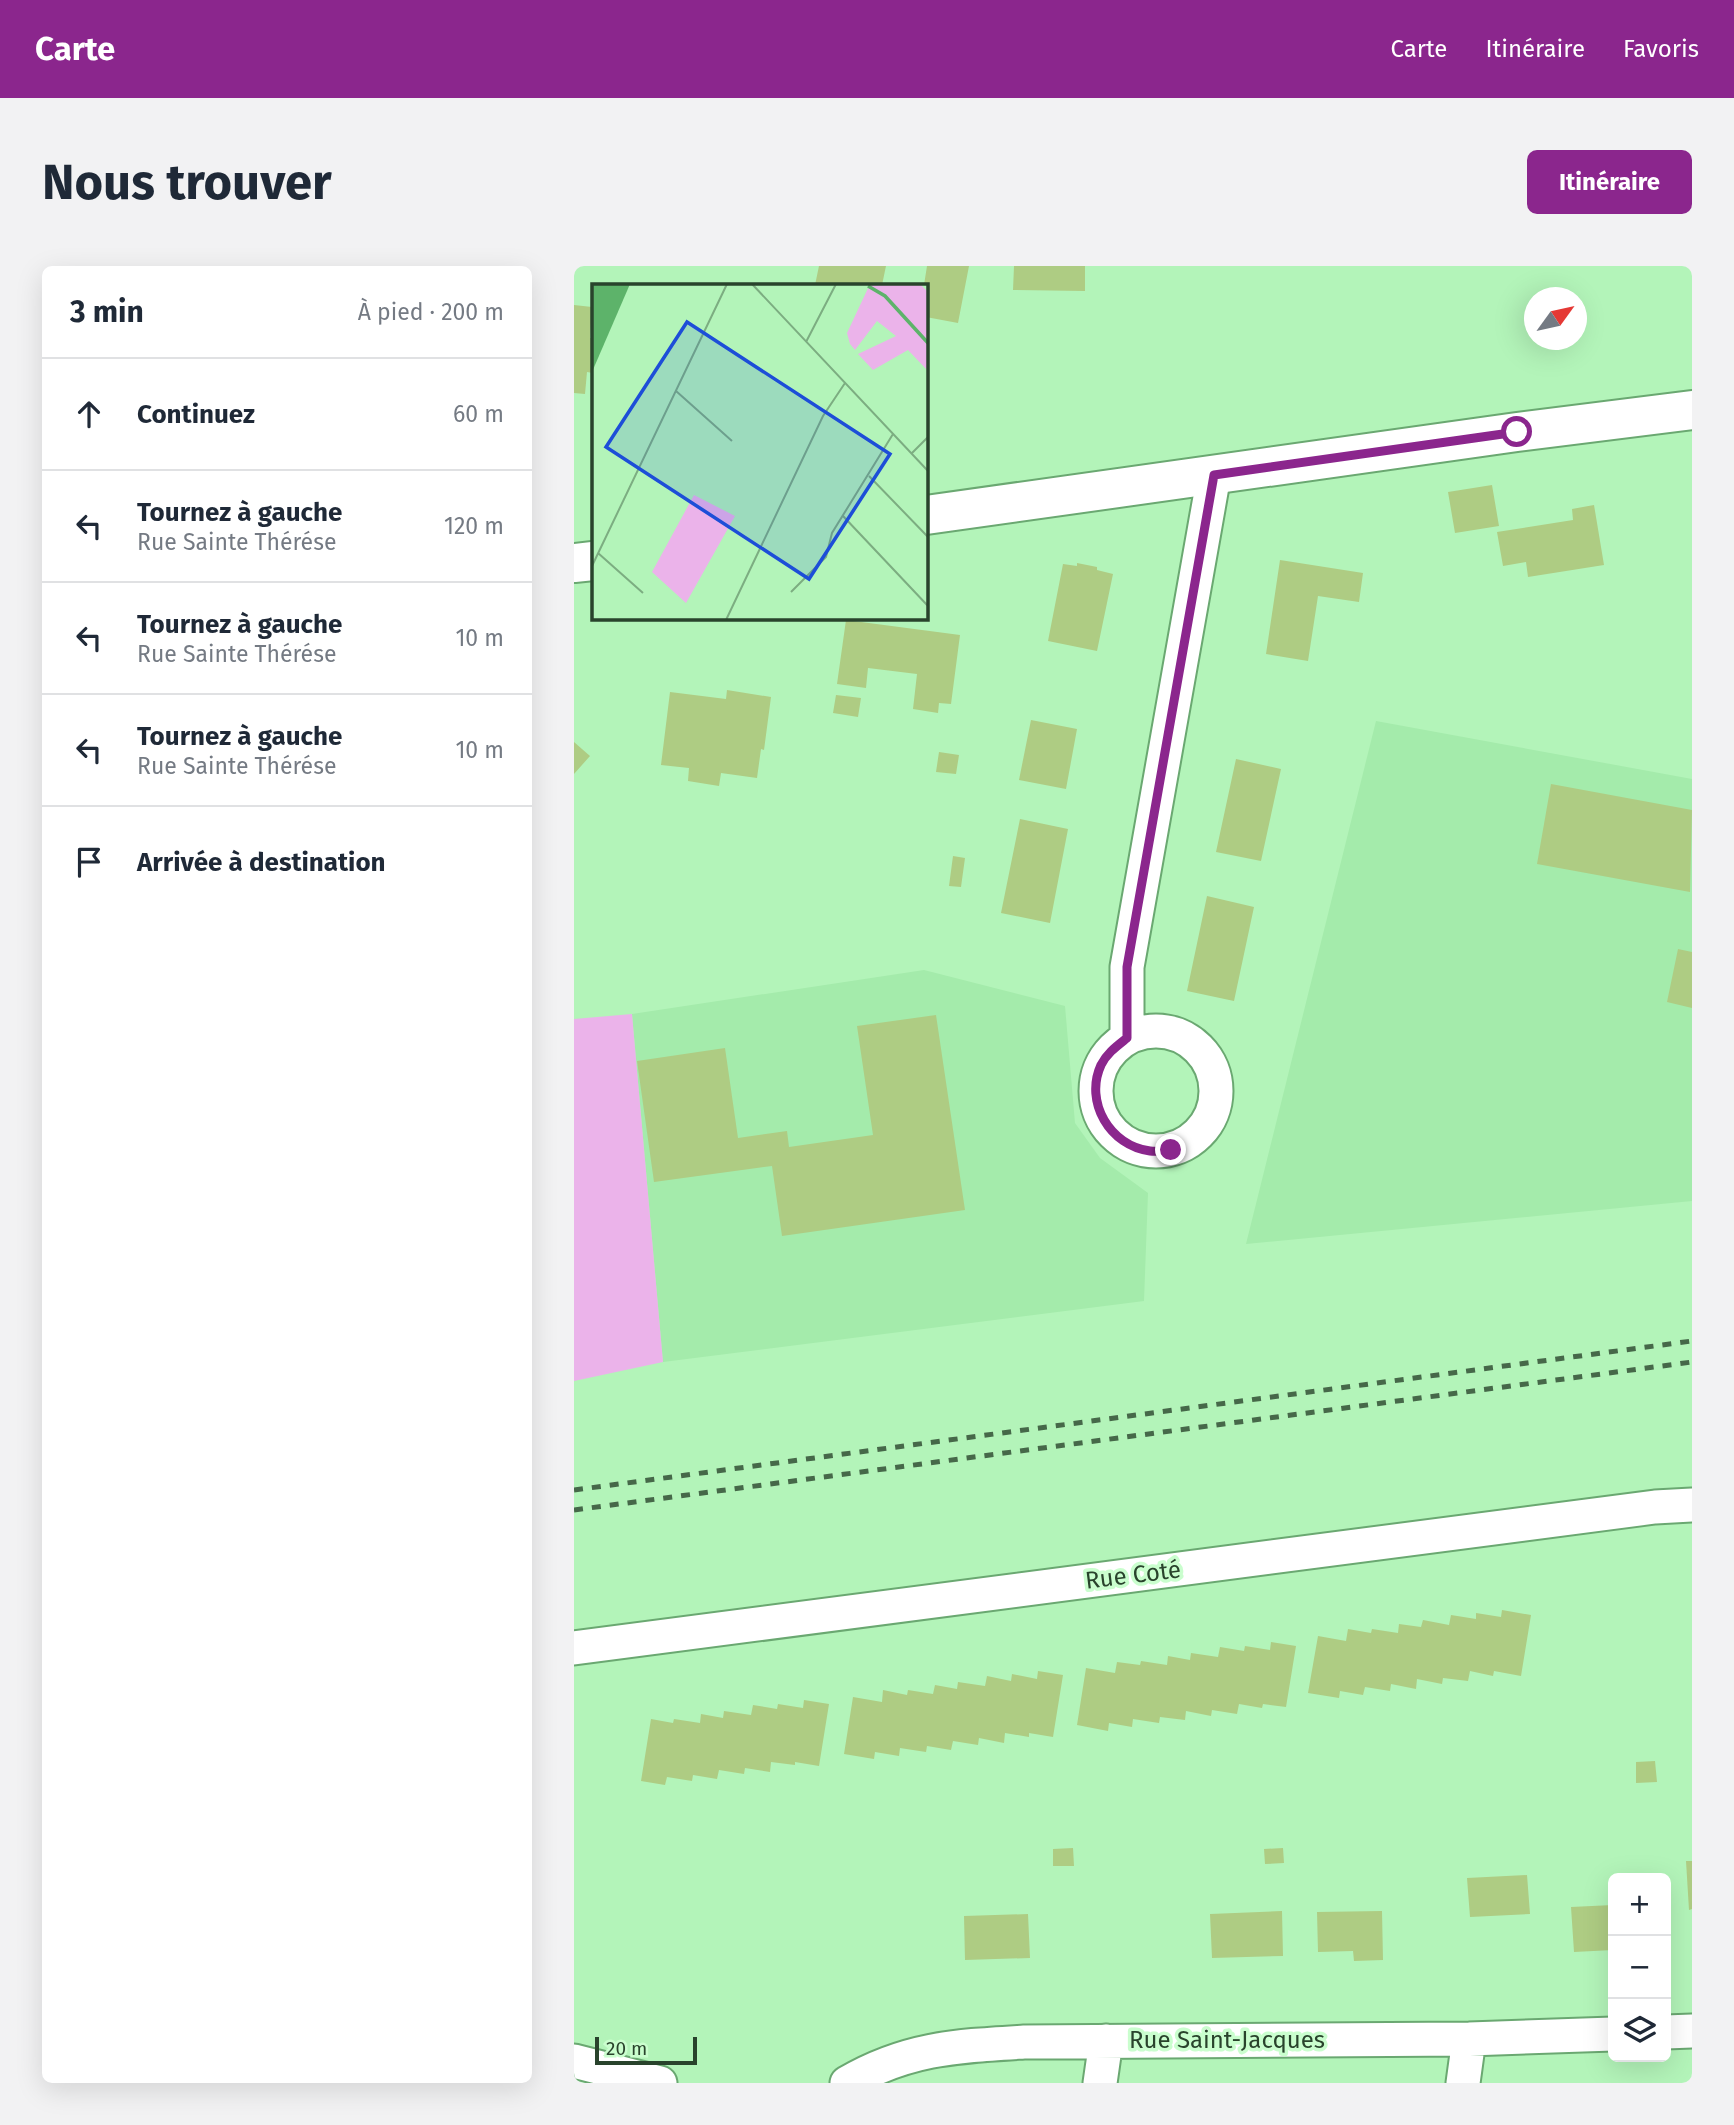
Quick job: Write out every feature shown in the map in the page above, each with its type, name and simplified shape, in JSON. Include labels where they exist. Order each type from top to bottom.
[{"type":"main road","points":[[928,515],[1692,410]]},
{"type":"main road","points":[[574,563],[592,561]]},
{"type":"street","points":[[1127,1038],[1127,967],[1214,475]]},
{"type":"street","name":"Rue Coté","points":[[574,1648],[1692,1505]]},
{"type":"street","points":[[1671,2032],[1692,2031]]},
{"type":"street","name":"Rue Saint-Jacques","points":[[847,2083],[905,2056],[938,2049],[1024,2042],[1469,2039],[1608,2034]]},
{"type":"street","points":[[1462,2083],[1469,2039]]},
{"type":"street","points":[[1100,2083],[1106,2041]]},
{"type":"street","points":[[574,2061],[660,2083]]},
{"type":"shaded area","points":[[1376,721],[1692,779],[1692,1201],[1246,1244]]},
{"type":"shaded area","points":[[924,970],[1065,1006],[1075,1123],[1100,1158],[1148,1193],[1144,1301],[663,1362],[632,1014]]},
{"type":"shaded area","points":[[632,1014],[663,1362],[574,1381],[574,1019]]},
{"type":"building","points":[[819,266],[886,266],[882,284],[815,284]]},
{"type":"building","points":[[927,266],[969,266],[958,323],[928,317],[928,284],[924,284]]},
{"type":"building","points":[[1014,266],[1085,266],[1085,291],[1013,290]]},
{"type":"building","points":[[574,305],[592,307],[592,373],[587,372],[585,394],[574,393]]},
{"type":"building","points":[[1492,485],[1499,526],[1455,533],[1448,492]]},
{"type":"building","points":[[1594,505],[1604,565],[1528,577],[1526,562],[1503,566],[1497,532],[1573,520],[1572,509]]},
{"type":"building","points":[[1280,560],[1363,573],[1359,602],[1318,596],[1308,661],[1266,654]]},
{"type":"building","points":[[1077,563],[1113,574],[1097,651],[1048,641],[1063,564],[1077,566]]},
{"type":"building","points":[[846,620],[960,635],[951,704],[939,703],[938,713],[913,709],[917,674],[868,668],[866,688],[837,684]]},
{"type":"building","points":[[727,690],[771,697],[764,750],[761,749],[757,778],[721,773],[719,786],[688,781],[689,768],[661,765],[670,692],[726,699]]},
{"type":"building","points":[[836,695],[861,698],[858,717],[833,713]]},
{"type":"building","points":[[1031,720],[1077,729],[1066,789],[1019,780]]},
{"type":"building","points":[[574,742],[590,756],[574,774]]},
{"type":"building","points":[[939,752],[959,755],[956,774],[936,772]]},
{"type":"building","points":[[1236,759],[1281,769],[1261,861],[1216,852]]},
{"type":"building","points":[[1551,784],[1692,810],[1690,892],[1537,864]]},
{"type":"building","points":[[1020,819],[1068,829],[1050,923],[1001,913]]},
{"type":"building","points":[[953,856],[965,858],[961,887],[949,886]]},
{"type":"building","points":[[1207,896],[1254,907],[1234,1001],[1187,991]]},
{"type":"building","points":[[1678,949],[1692,952],[1692,1008],[1667,1002]]},
{"type":"building","points":[[936,1015],[965,1210],[782,1236],[772,1166],[654,1182],[637,1061],[725,1048],[738,1138],[787,1131],[789,1147],[873,1135],[857,1026]]},
{"type":"building","points":[[1502,1610],[1531,1615],[1521,1676],[1494,1671],[1493,1676],[1470,1671],[1468,1681],[1443,1678],[1442,1684],[1417,1679],[1416,1689],[1391,1684],[1390,1691],[1365,1687],[1363,1695],[1340,1691],[1339,1698],[1308,1693],[1318,1636],[1346,1641],[1348,1629],[1371,1633],[1372,1629],[1398,1633],[1399,1624],[1421,1627],[1423,1620],[1449,1625],[1451,1615],[1476,1619],[1476,1613],[1501,1617]]},
{"type":"building","points":[[1271,1642],[1296,1646],[1286,1707],[1263,1704],[1262,1708],[1239,1704],[1237,1714],[1212,1710],[1211,1716],[1186,1711],[1185,1720],[1160,1717],[1159,1723],[1133,1719],[1132,1727],[1109,1723],[1108,1731],[1077,1725],[1086,1668],[1115,1673],[1117,1662],[1140,1665],[1141,1661],[1167,1665],[1168,1656],[1190,1660],[1191,1653],[1218,1657],[1220,1647],[1244,1651],[1245,1646],[1270,1650]]},
{"type":"building","points":[[1038,1671],[1063,1675],[1053,1737],[1005,1733],[1004,1743],[979,1738],[978,1745],[953,1741],[951,1750],[927,1746],[926,1752],[900,1748],[899,1756],[875,1752],[874,1759],[844,1754],[853,1697],[882,1702],[883,1690],[907,1695],[908,1690],[933,1694],[935,1685],[957,1689],[958,1682],[985,1686],[987,1676],[1011,1681],[1012,1674],[1037,1679]]},
{"type":"building","points":[[804,1700],[829,1704],[819,1766],[771,1762],[770,1772],[745,1768],[744,1774],[719,1770],[717,1779],[693,1775],[692,1781],[667,1777],[665,1785],[641,1781],[651,1719],[673,1723],[674,1719],[700,1723],[701,1714],[723,1718],[724,1711],[751,1715],[753,1705],[777,1709],[778,1704],[803,1708]]},
{"type":"building","points":[[1655,1761],[1657,1782],[1636,1783],[1636,1762]]},
{"type":"building","points":[[1073,1848],[1074,1866],[1053,1866],[1053,1849]]},
{"type":"building","points":[[1283,1848],[1284,1863],[1265,1864],[1264,1849]]},
{"type":"building","points":[[1686,1861],[1692,1861],[1692,1909],[1689,1910]]},
{"type":"building","points":[[1527,1875],[1530,1914],[1470,1917],[1467,1878]]},
{"type":"building","points":[[1608,1905],[1608,1950],[1574,1952],[1571,1907]]},
{"type":"building","points":[[1282,1911],[1283,1956],[1212,1958],[1210,1914]]},
{"type":"building","points":[[1382,1911],[1383,1960],[1354,1961],[1353,1951],[1318,1952],[1317,1912]]},
{"type":"building","points":[[1028,1914],[1030,1958],[965,1960],[964,1916]]},
{"type":"railway","points":[[574,1490],[1692,1341]]},
{"type":"railway","points":[[574,1510],[1692,1362]]},
{"type":"route","points":[[1171,1150],[1151,1152],[1132,1147],[1116,1137],[1104,1122],[1097,1103],[1096,1084],[1101,1066],[1112,1049],[1127,1038],[1127,967],[1214,475],[1517,432]]}]
